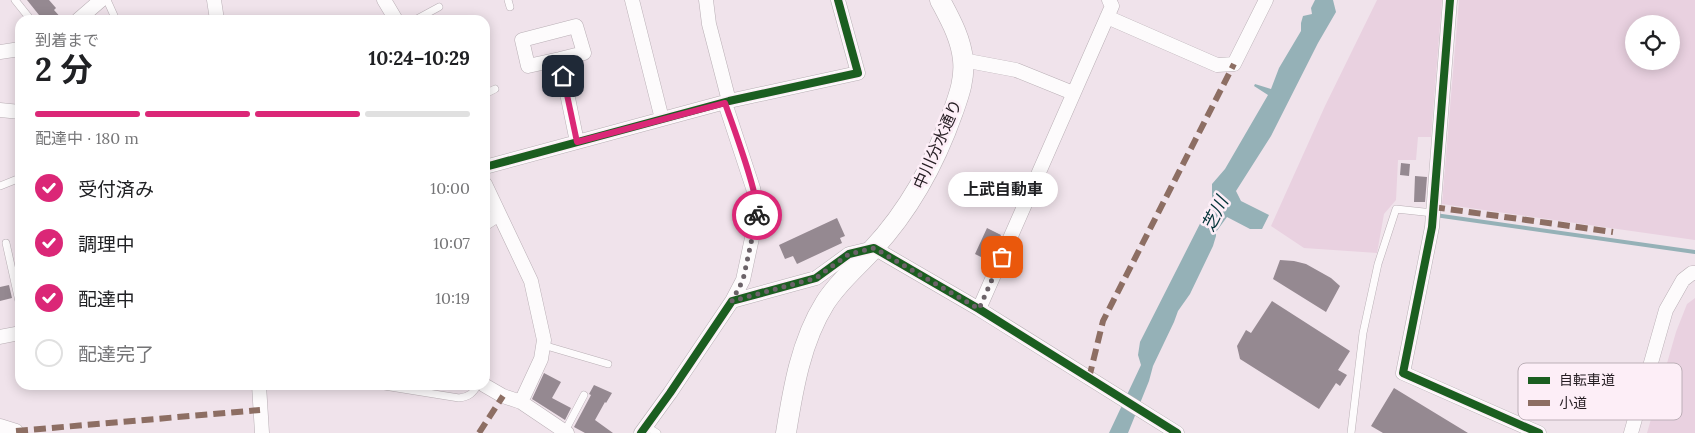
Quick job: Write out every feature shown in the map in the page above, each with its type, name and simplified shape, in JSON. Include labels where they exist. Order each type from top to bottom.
[{"type":"street","points":[[84,15],[101,0]]},
{"type":"street","points":[[214,0],[216,15]]},
{"type":"street","points":[[384,0],[393,15]]},
{"type":"street","points":[[632,0],[662,119]]},
{"type":"street","points":[[648,431],[670,394],[732,301],[743,280],[758,210],[727,102],[709,24],[706,0]]},
{"type":"street","points":[[490,166],[727,102],[858,73],[838,0]]},
{"type":"street","name":"中川分水通り","points":[[786,433],[801,362],[814,323],[830,296],[844,278],[874,248],[906,208],[930,168],[946,134],[962,87],[964,73],[957,34],[940,0]]},
{"type":"street","points":[[979,309],[1112,6],[1109,0]]},
{"type":"street","points":[[1107,17],[1217,65],[1234,64],[1266,0]]},
{"type":"street","points":[[1450,0],[1432,226],[1403,373],[1538,433]]},
{"type":"street","points":[[0,52],[15,50]]},
{"type":"street","points":[[560,60],[577,142]]},
{"type":"street","points":[[963,60],[1016,70],[1073,93]]},
{"type":"street","points":[[0,110],[15,112]]},
{"type":"street","points":[[490,195],[531,281],[544,340],[541,359],[521,402]]},
{"type":"street","points":[[490,220],[499,214]]},
{"type":"street","points":[[732,301],[816,278],[849,254],[874,248],[979,309],[1168,429]]},
{"type":"street","points":[[1651,363],[1666,310],[1683,280],[1692,273],[1695,273]]},
{"type":"street","points":[[0,337],[15,334]]},
{"type":"street","points":[[490,388],[503,396],[521,402],[566,432]]},
{"type":"street","points":[[259,390],[262,433]]},
{"type":"street","points":[[1631,433],[1635,420]]},
{"type":"street","points":[[0,426],[16,431]]},
{"type":"lane","points":[[15,0],[27,15]]},
{"type":"lane","points":[[107,0],[114,15]]},
{"type":"lane","points":[[424,15],[439,7]]},
{"type":"lane","points":[[490,92],[495,89]]},
{"type":"lane","points":[[0,186],[15,180]]},
{"type":"lane","points":[[1351,433],[1363,332],[1378,264],[1396,209],[1433,212]]},
{"type":"lane","points":[[6,243],[15,284]]},
{"type":"lane","points":[[543,345],[608,364]]},
{"type":"lane","points":[[409,390],[459,398],[466,397],[475,390]]},
{"type":"lane","points":[[566,432],[584,394]]},
{"type":"shaded area","points":[[1377,0],[1442,0],[1431,137],[1418,137],[1416,160],[1398,160],[1396,200],[1384,214],[1377,253],[1304,248],[1271,226],[1325,106]]},
{"type":"shaded area","points":[[1459,0],[1695,0],[1695,240],[1442,204]]},
{"type":"shaded area","points":[[1695,298],[1695,433],[1647,433],[1651,420],[1682,420],[1682,363],[1667,363],[1687,304]]},
{"type":"water","name":"芝川","points":[[1315,0],[1333,0],[1336,12],[1318,43],[1271,136],[1236,191],[1241,201],[1269,215],[1262,229],[1250,229],[1227,217],[1216,232],[1213,246],[1190,294],[1178,311],[1153,366],[1128,433],[1109,433],[1141,365],[1138,355],[1140,342],[1212,200],[1212,184],[1225,169],[1268,95],[1254,86],[1255,84],[1271,89],[1279,68],[1301,31],[1303,16],[1312,14],[1311,8]]},
{"type":"building","points":[[27,0],[49,0],[56,8],[54,10],[58,15],[39,15]]},
{"type":"building","points":[[1401,163],[1410,164],[1409,176],[1400,175]]},
{"type":"building","points":[[1415,176],[1427,177],[1425,202],[1414,202]]},
{"type":"building","points":[[837,218],[845,236],[840,238],[842,243],[797,264],[793,256],[785,259],[779,245]]},
{"type":"building","points":[[987,228],[1001,235],[989,261],[975,254]]},
{"type":"building","points":[[1280,260],[1306,264],[1331,278],[1340,286],[1326,312],[1273,279]]},
{"type":"building","points":[[9,285],[12,298],[0,301],[0,287]]},
{"type":"building","points":[[1272,301],[1350,351],[1338,370],[1347,375],[1340,386],[1336,383],[1319,409],[1240,359],[1237,346],[1246,330],[1251,333]]},
{"type":"building","points":[[544,373],[561,382],[552,398],[571,408],[565,420],[532,399]]},
{"type":"building","points":[[594,385],[612,393],[595,420],[613,433],[585,433],[574,427],[591,395],[589,394]]},
{"type":"building","points":[[1394,388],[1468,433],[1383,433],[1371,426]]},
{"type":"waterway","points":[[1435,215],[1695,252]]},
{"type":"marked path","points":[[1089,378],[1103,321],[1234,64]]},
{"type":"marked path","points":[[1433,207],[1613,232]]},
{"type":"marked path","points":[[479,433],[503,396]]},
{"type":"marked path","points":[[16,431],[260,410]]},
{"type":"cycle path","points":[[490,166],[729,101],[858,73],[838,0]]},
{"type":"cycle path","points":[[1450,0],[1432,227],[1403,373],[1539,433]]},
{"type":"cycle path","points":[[641,433],[732,301],[816,278],[849,254],[874,248],[979,309],[1177,433]]},
{"type":"way so far","points":[[757,215],[743,280],[732,301],[816,278],[849,254],[874,248],[979,309],[1002,257]]},
{"type":"place","name":"上武自動車","points":[[1002,257]]},
{"type":"route","points":[[563,76],[577,142],[725,103],[753,188],[758,210],[757,215]]}]
